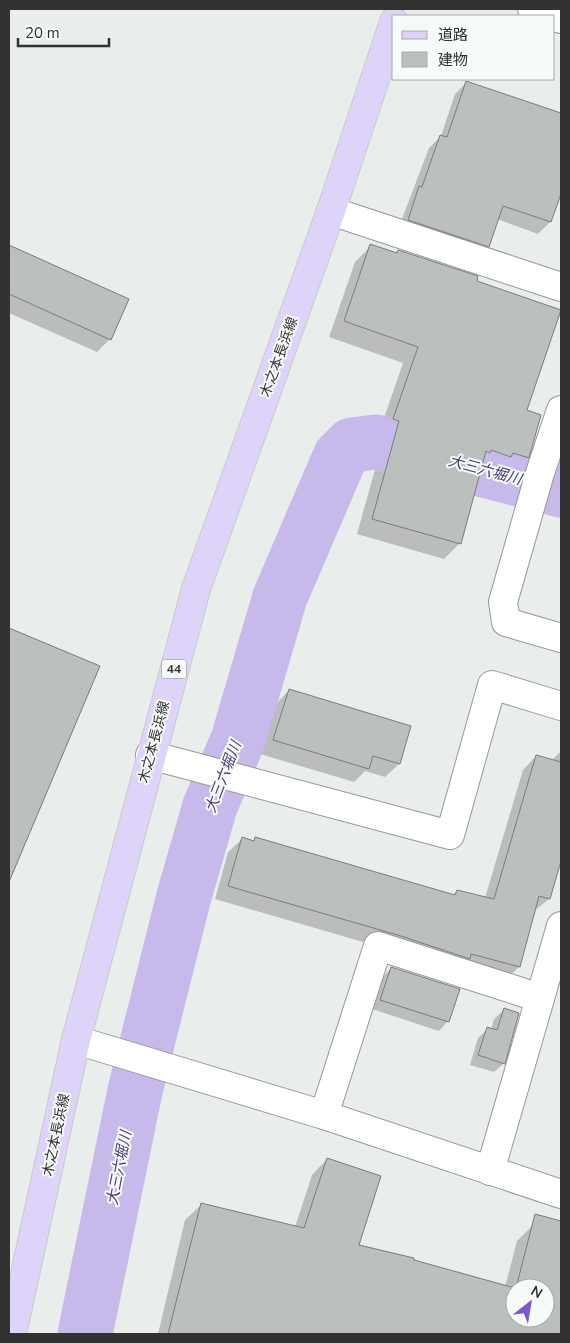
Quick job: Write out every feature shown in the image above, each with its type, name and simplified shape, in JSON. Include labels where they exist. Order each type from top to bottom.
[{"type":"main road","name":"木之本長浜線","points":[[12,1334],[76,1040],[150,755],[196,589],[331,211],[392,28]]},
{"type":"street","points":[[532,9],[549,15]]},
{"type":"street","points":[[331,211],[561,287]]},
{"type":"street","points":[[561,410],[536,485],[502,602],[506,622],[561,638]]},
{"type":"street","points":[[150,755],[450,835],[492,685],[561,706]]},
{"type":"street","points":[[490,1171],[561,926]]},
{"type":"street","points":[[324,1115],[378,946],[540,998]]},
{"type":"street","points":[[76,1040],[324,1115],[561,1194]]},
{"type":"building","points":[[466,81],[561,113],[561,194],[551,222],[503,206],[489,247],[408,220],[419,186],[422,187],[440,135],[447,137]]},
{"type":"building","points":[[370,244],[397,253],[398,250],[478,276],[477,281],[561,310],[527,410],[541,415],[529,458],[513,453],[511,457],[491,450],[490,453],[486,451],[461,544],[372,519],[399,421],[393,419],[418,347],[344,321]]},
{"type":"building","points":[[9,245],[129,299],[111,340],[9,294]]},
{"type":"building","points":[[9,628],[100,666],[9,882]]},
{"type":"building","points":[[289,689],[411,726],[400,764],[373,756],[369,769],[273,740]]},
{"type":"building","points":[[536,755],[561,762],[561,861],[550,899],[539,896],[520,967],[471,954],[470,959],[401,936],[228,886],[242,837],[254,841],[255,837],[455,895],[457,890],[494,899]]},
{"type":"building","points":[[391,967],[460,989],[449,1022],[380,1000]]},
{"type":"building","points":[[504,1008],[519,1013],[505,1064],[478,1055],[487,1027],[497,1030]]},
{"type":"building","points":[[327,1158],[381,1176],[359,1245],[414,1258],[414,1260],[505,1285],[505,1328],[555,1328],[555,1278],[519,1278],[535,1214],[561,1221],[561,1334],[168,1334],[201,1203],[304,1228]]},
{"type":"waterway","name":"大三六堀川","points":[[85,1334],[135,1091],[184,896],[210,806],[238,740],[280,597],[340,457],[352,445],[376,442],[561,490]]}]
